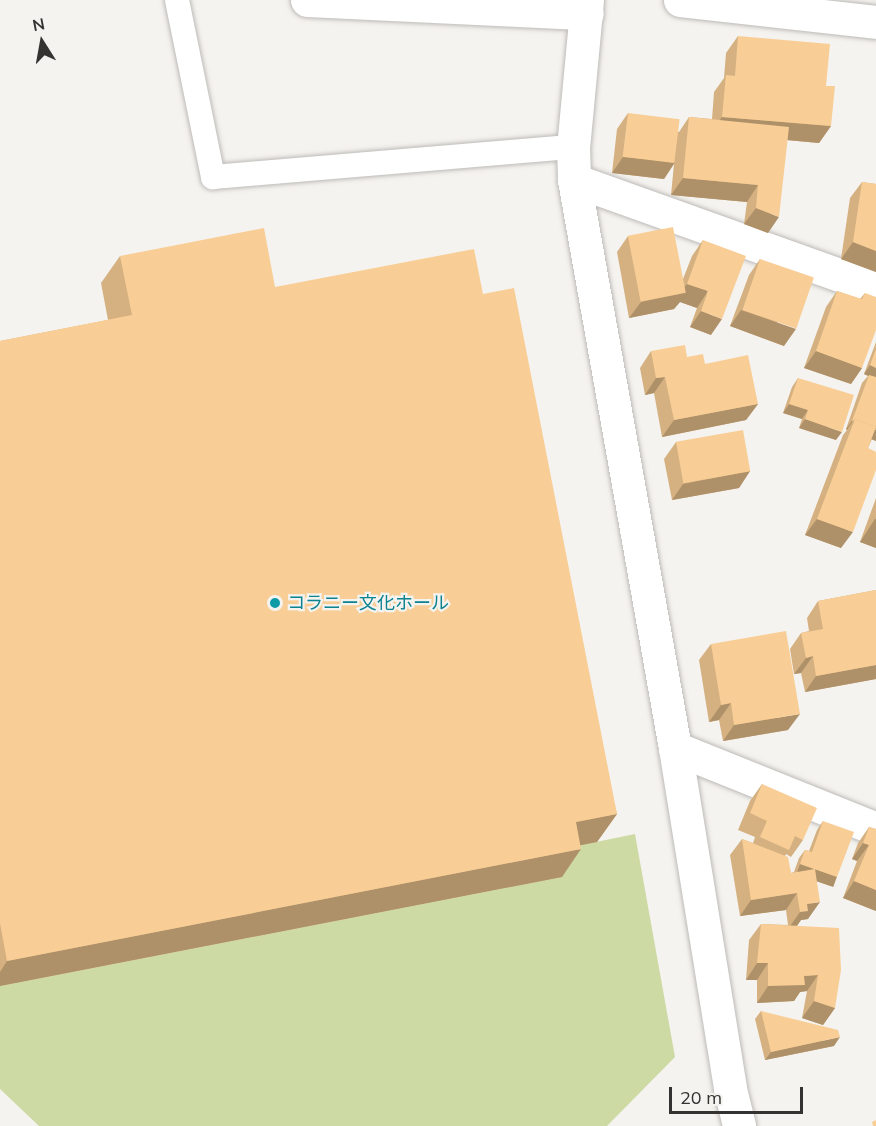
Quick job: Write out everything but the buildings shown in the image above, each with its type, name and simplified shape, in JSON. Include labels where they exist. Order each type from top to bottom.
[{"type":"street","points":[[307,0],[587,7],[573,147],[574,180],[675,748],[730,1089],[739,1126]]},
{"type":"street","points":[[680,0],[876,22]]},
{"type":"street","points":[[574,180],[876,288]]},
{"type":"street","points":[[675,748],[876,829]]},
{"type":"lane","points":[[177,0],[213,177],[573,147]]},
{"type":"green space","points":[[635,834],[675,1057],[607,1126],[39,1126],[0,1089],[0,986],[561,877],[557,850]]},
{"type":"place","name":"コラニー文化ホール","points":[[275,603]]}]
